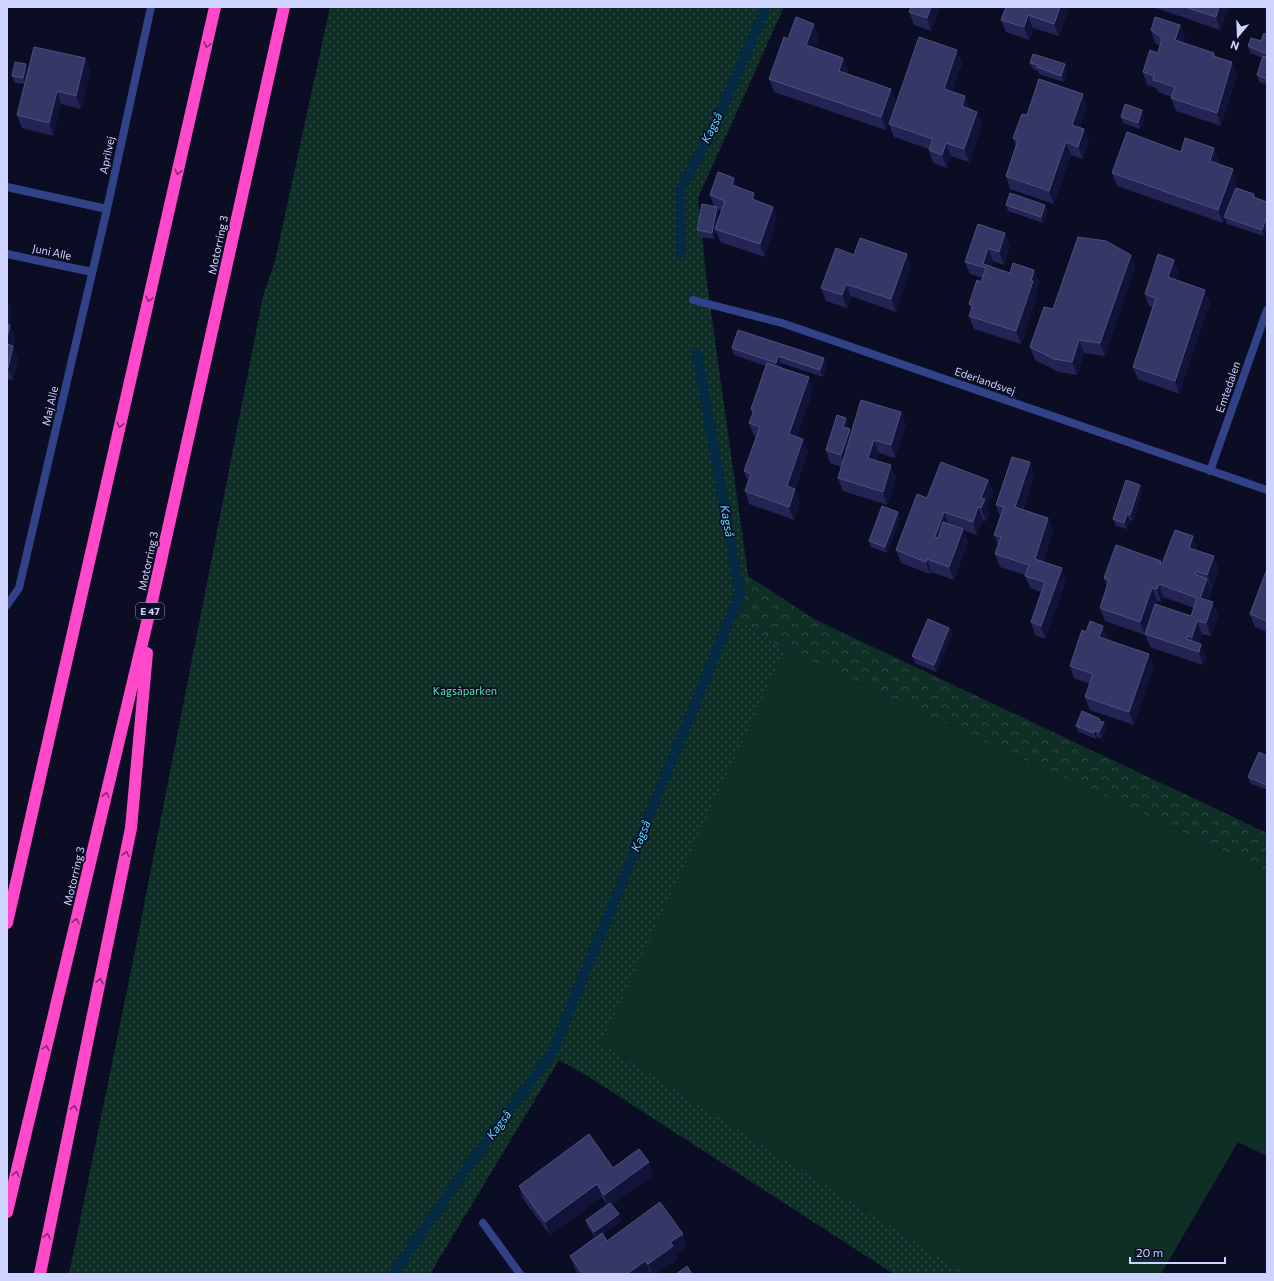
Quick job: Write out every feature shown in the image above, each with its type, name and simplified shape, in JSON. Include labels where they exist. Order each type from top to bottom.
[{"type":"highway","points":[[7,923],[215,7]]},
{"type":"highway","name":"Motorring 3","points":[[7,1212],[150,610],[284,7]]},
{"type":"highway","points":[[40,1274],[131,828],[150,610]]},
{"type":"street","name":"Aprilvej","points":[[107,209],[151,7]]},
{"type":"street","points":[[7,187],[107,209]]},
{"type":"street","name":"Maj Alle","points":[[7,605],[18,588],[107,209]]},
{"type":"street","name":"Juni Alle","points":[[7,254],[92,272]]},
{"type":"street","name":"Ederlandsvej","points":[[693,300],[782,323],[1267,490]]},
{"type":"street","name":"Emtedalen","points":[[1210,471],[1267,310]]},
{"type":"street","points":[[483,1223],[520,1274]]},
{"type":"green space","name":"Kagsåparken","points":[[330,7],[784,7],[698,198],[707,283],[748,576],[727,612],[785,650],[601,1043],[966,1274],[894,1274],[586,1075],[559,1060],[430,1274],[69,1274],[136,946],[263,296],[275,261]]},
{"type":"green space","points":[[712,331],[748,576],[816,620],[1267,833],[1267,871],[785,650],[727,612]]},
{"type":"green space","points":[[785,650],[1267,871],[1267,1156],[1238,1142],[1161,1274],[966,1274],[601,1043],[733,753]]},
{"type":"building","points":[[911,7],[931,7],[927,18],[909,12]]},
{"type":"building","points":[[1006,7],[1060,7],[1054,24],[1028,15],[1024,27],[1001,20]]},
{"type":"building","points":[[1185,7],[1219,7],[1216,17]]},
{"type":"building","points":[[796,17],[814,24],[806,45],[843,58],[839,71],[891,89],[881,117],[769,79],[784,37],[788,39]]},
{"type":"building","points":[[1155,17],[1180,25],[1175,40],[1214,53],[1213,56],[1232,62],[1217,113],[1171,98],[1175,87],[1153,80],[1154,76],[1143,72],[1150,50],[1158,53],[1162,38],[1151,30]]},
{"type":"building","points":[[1264,33],[1267,35],[1267,54],[1248,46],[1251,38],[1261,41]]},
{"type":"building","points":[[919,37],[957,50],[944,89],[965,96],[962,106],[977,112],[964,149],[946,143],[942,155],[929,150],[933,139],[889,124]]},
{"type":"building","points":[[34,47],[85,58],[76,96],[57,91],[49,123],[17,115]]},
{"type":"building","points":[[1033,54],[1065,64],[1061,76],[1037,67],[1038,65],[1030,63]]},
{"type":"building","points":[[1263,56],[1267,57],[1267,79],[1257,75]]},
{"type":"building","points":[[15,62],[26,64],[23,78],[12,76]]},
{"type":"building","points":[[1039,79],[1083,94],[1072,125],[1084,129],[1078,147],[1066,142],[1049,191],[1006,176],[1018,140],[1013,138],[1022,114],[1027,115]]},
{"type":"building","points":[[1125,104],[1142,110],[1138,123],[1121,117]]},
{"type":"building","points":[[1127,132],[1181,152],[1185,138],[1214,148],[1210,161],[1233,169],[1218,210],[1112,173]]},
{"type":"building","points":[[718,172],[734,178],[732,185],[754,193],[752,199],[773,207],[760,244],[715,229],[725,201],[710,195]]},
{"type":"building","points":[[1236,188],[1254,194],[1253,197],[1267,202],[1267,216],[1262,230],[1224,217]]},
{"type":"building","points":[[1010,193],[1045,205],[1041,217],[1006,205]]},
{"type":"building","points":[[702,204],[717,207],[712,233],[697,230]]},
{"type":"building","points":[[978,224],[1005,233],[999,252],[988,248],[983,264],[1010,273],[1013,263],[1034,270],[1031,281],[1033,281],[1016,331],[969,316],[973,305],[969,304],[977,280],[981,282],[986,268],[965,262]]},
{"type":"building","points":[[1078,237],[1106,241],[1131,255],[1100,343],[1079,340],[1072,362],[1054,359],[1030,347],[1044,307],[1053,309]]},
{"type":"building","points":[[860,238],[907,254],[891,299],[846,284],[842,295],[821,288],[836,248],[854,255]]},
{"type":"building","points":[[1158,254],[1174,260],[1168,277],[1205,290],[1175,381],[1133,367],[1156,298],[1145,294]]},
{"type":"building","points":[[7,324],[10,325],[7,338]]},
{"type":"building","points":[[738,330],[824,358],[820,370],[778,356],[776,363],[732,348]]},
{"type":"building","points":[[7,344],[13,346],[8,368],[7,367]]},
{"type":"building","points":[[767,363],[809,377],[789,434],[803,439],[787,486],[795,489],[789,507],[745,491],[751,474],[744,471],[760,427],[749,423],[754,411],[751,409]]},
{"type":"building","points":[[861,400],[901,412],[891,445],[874,440],[868,458],[891,465],[883,492],[838,478]]},
{"type":"building","points":[[837,415],[846,418],[843,427],[850,429],[841,455],[826,450]]},
{"type":"building","points":[[1012,457],[1030,462],[1015,507],[1048,518],[1035,559],[1062,568],[1041,626],[1031,622],[1045,582],[1025,576],[1029,565],[995,554],[1001,537],[994,535],[1004,507],[996,505]]},
{"type":"building","points":[[941,462],[988,480],[981,498],[985,499],[981,508],[978,507],[973,522],[944,512],[935,537],[938,538],[943,522],[963,529],[949,567],[927,559],[926,562],[896,550],[917,494],[927,498]]},
{"type":"building","points":[[1126,480],[1140,485],[1130,515],[1127,514],[1124,523],[1113,519]]},
{"type":"building","points":[[882,506],[898,512],[885,547],[869,541]]},
{"type":"building","points":[[1175,530],[1193,536],[1189,548],[1214,556],[1207,575],[1196,571],[1195,574],[1207,579],[1200,598],[1213,602],[1206,623],[1197,621],[1192,637],[1187,636],[1186,639],[1201,644],[1199,652],[1145,634],[1155,604],[1191,616],[1197,598],[1159,584],[1157,589],[1152,588],[1140,622],[1100,608],[1109,580],[1104,578],[1116,545],[1161,561],[1160,564],[1162,564]]},
{"type":"building","points":[[1267,569],[1267,621],[1250,614]]},
{"type":"building","points":[[928,619],[949,628],[934,665],[912,656]]},
{"type":"building","points":[[1090,621],[1103,626],[1099,637],[1149,654],[1129,712],[1085,697],[1093,674],[1070,666],[1082,630],[1086,632]]},
{"type":"building","points":[[1082,711],[1100,719],[1099,721],[1104,722],[1099,732],[1095,730],[1094,733],[1076,726]]},
{"type":"building","points":[[1259,752],[1267,756],[1267,785],[1248,777]]},
{"type":"building","points":[[589,1134],[613,1168],[639,1149],[649,1162],[604,1195],[597,1184],[545,1222],[519,1186]]},
{"type":"building","points":[[660,1202],[683,1234],[670,1242],[673,1246],[648,1264],[645,1261],[627,1274],[583,1274],[570,1256],[602,1233],[607,1241]]},
{"type":"building","points":[[610,1203],[619,1214],[594,1232],[586,1220]]},
{"type":"building","points":[[687,1266],[692,1274],[676,1274]]},
{"type":"waterway","name":"Kagså","points":[[681,253],[680,190],[716,123],[766,7]]},
{"type":"waterway","name":"Kagså","points":[[393,1274],[459,1179],[552,1053],[740,594],[697,353]]}]
